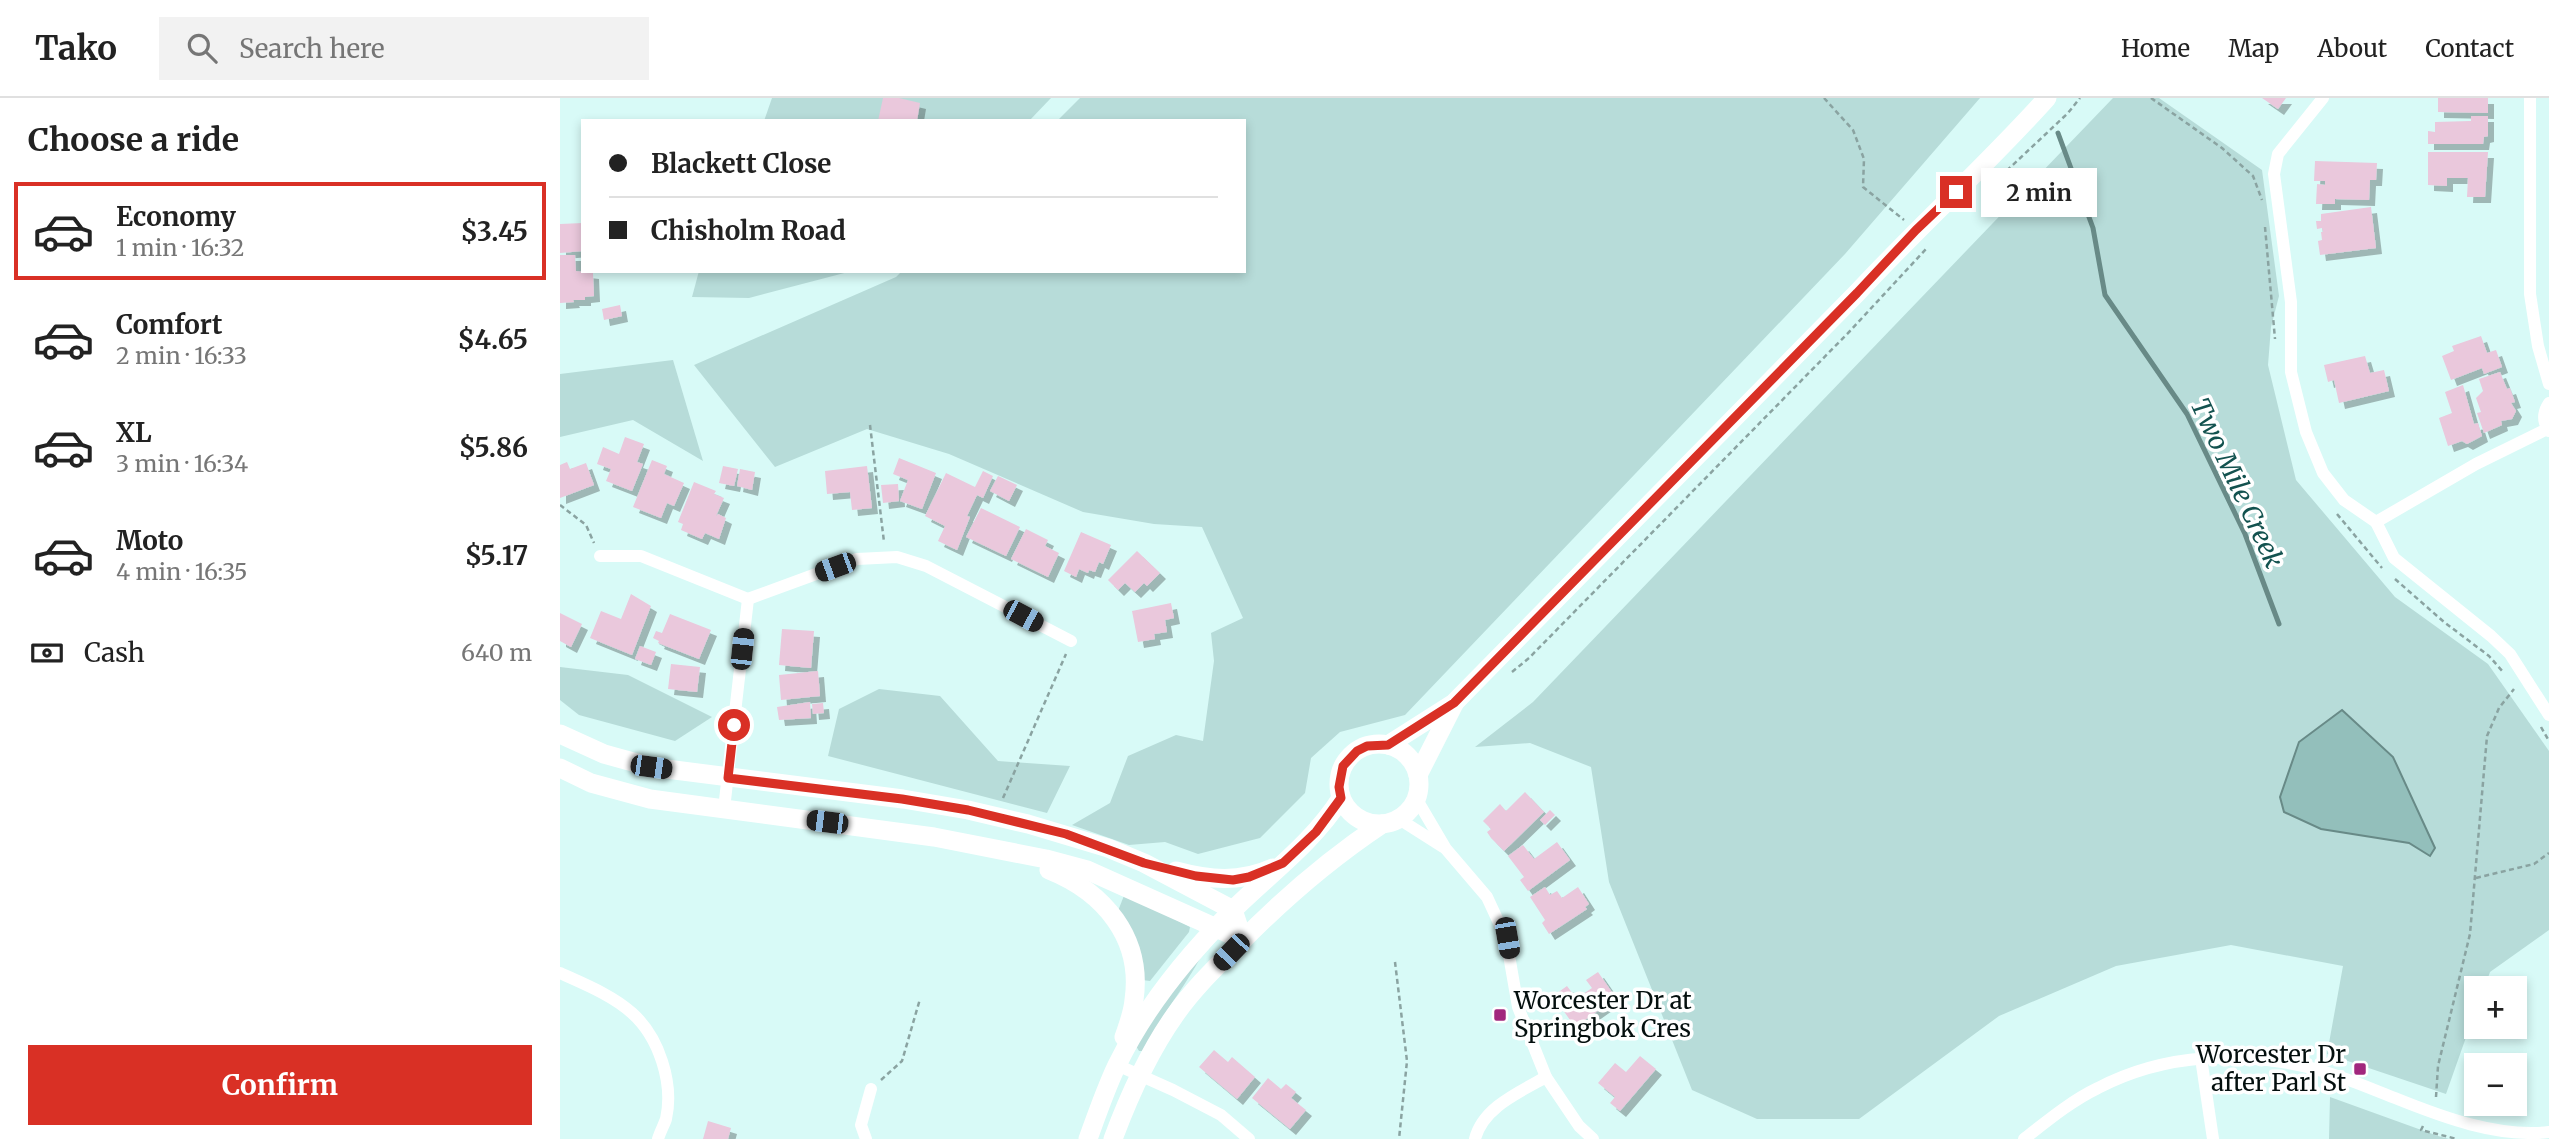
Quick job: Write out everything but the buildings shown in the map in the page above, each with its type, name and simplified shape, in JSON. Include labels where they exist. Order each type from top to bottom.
[{"type":"main road","points":[[1390,822],[1369,823],[1357,818],[1348,809],[1341,798],[1340,777],[1349,758],[1367,746],[1388,745],[1454,703],[1916,230],[1977,173],[2047,98]]},
{"type":"main road","points":[[1418,775],[1454,703]]},
{"type":"main road","points":[[560,734],[604,754],[651,767],[968,810],[1066,834],[1144,863],[1196,876],[1233,880],[1249,877],[1283,863]]},
{"type":"main road","points":[[1113,1139],[1139,1077],[1176,1014],[1200,984],[1320,867],[1409,810],[1419,787],[1418,775],[1407,756],[1388,745]]},
{"type":"main road","points":[[560,768],[591,783],[650,799],[934,837],[997,848],[1087,870],[1243,940]]},
{"type":"main road","points":[[1117,1065],[1139,1024],[1160,994],[1233,910],[1316,832],[1341,798]]},
{"type":"main road","points":[[997,848],[1067,877],[1084,887],[1118,922],[1129,945],[1135,972],[1134,1000],[1117,1065],[1088,1139]]},
{"type":"main road","points":[[1144,863],[1233,910],[1243,940]]},
{"type":"street","points":[[2323,98],[2278,154],[2274,174],[2291,302],[2291,372],[2306,432],[2323,473],[2344,500],[2375,522],[2394,558],[2510,654],[2549,715]]},
{"type":"street","points":[[2530,98],[2530,294],[2538,346],[2549,384]]},
{"type":"street","points":[[2375,522],[2476,464],[2548,430],[2544,411],[2549,403]]},
{"type":"street","points":[[600,556],[641,555],[748,599],[857,559],[897,557],[926,566],[1071,641]]},
{"type":"street","points":[[724,809],[748,599]]},
{"type":"street","points":[[1416,798],[1446,849],[1487,897],[1507,938],[1518,1007],[1546,1077],[1580,1126],[1593,1139]]},
{"type":"street","points":[[1390,822],[1446,849]]},
{"type":"street","points":[[560,973],[594,989],[631,1013],[648,1031],[660,1056],[667,1083],[666,1118],[658,1139]]},
{"type":"street","points":[[2201,1058],[2213,1139]]},
{"type":"street","points":[[2024,1139],[2073,1103],[2106,1084],[2152,1067],[2201,1058],[2252,1058],[2316,1069],[2430,1112],[2531,1137],[2549,1132]]},
{"type":"street","points":[[1117,1065],[1221,1115],[1249,1139]]},
{"type":"street","points":[[1475,1139],[1477,1131],[1496,1106],[1546,1077]]},
{"type":"street","points":[[866,1139],[861,1125],[871,1089]]},
{"type":"path","points":[[1824,98],[1853,130],[1864,159],[1863,187],[1907,223]]},
{"type":"path","points":[[1975,201],[2068,113],[2080,98]]},
{"type":"path","points":[[2151,98],[2222,148],[2253,176],[2263,202]]},
{"type":"path","points":[[2264,216],[2276,350]]},
{"type":"path","points":[[1510,673],[1529,658],[1840,341],[1922,257],[1930,244]]},
{"type":"path","points":[[870,425],[885,556]]},
{"type":"path","points":[[560,505],[586,524],[600,556]]},
{"type":"path","points":[[2335,512],[2375,562],[2385,570]]},
{"type":"path","points":[[2395,579],[2488,656],[2507,676]]},
{"type":"path","points":[[1003,798],[1071,641]]},
{"type":"path","points":[[2435,1098],[2438,1066],[2470,934],[2487,736],[2499,708],[2516,687]]},
{"type":"path","points":[[2536,719],[2549,741]]},
{"type":"path","points":[[2476,878],[2534,864],[2549,853]]},
{"type":"path","points":[[1395,962],[1406,1061],[1399,1139]]},
{"type":"path","points":[[871,1089],[902,1061],[920,999]]},
{"type":"path","points":[[2423,1126],[2421,1130],[2457,1139]]},
{"type":"shaded area","points":[[772,98],[1051,98],[1031,119],[765,119]]},
{"type":"shaded area","points":[[1080,98],[1980,98],[1845,254],[1405,715],[1340,732],[1311,758],[1305,793],[1260,838],[1198,854],[1165,842],[1129,845],[1072,825],[1110,803],[1128,756],[1176,735],[1203,741],[1214,661],[1211,633],[1243,618],[1202,527],[1154,524],[1083,512],[949,454],[867,429],[775,467],[694,365],[900,273],[1246,273],[1246,119],[1059,119]]},
{"type":"shaded area","points":[[2113,98],[2159,98],[2262,170],[2279,296],[2271,327],[2268,365],[2296,480],[2395,597],[2488,664],[2549,751],[2549,930],[2490,972],[2489,976],[2464,976],[2465,1039],[2446,1094],[2327,1054],[2343,966],[2231,945],[2116,966],[1999,1016],[1859,1119],[1757,1119],[1692,1090],[1609,882],[1591,767],[1530,743],[1475,747],[1533,702]]},
{"type":"shaded area","points":[[698,273],[844,273],[749,298],[692,297]]},
{"type":"shaded area","points":[[673,360],[703,461],[633,420],[560,437],[560,374]]},
{"type":"shaded area","points":[[560,667],[628,675],[712,717],[675,741],[579,715],[560,700]]},
{"type":"shaded area","points":[[879,689],[940,696],[998,761],[1070,766],[1047,813],[828,756],[839,709]]},
{"type":"shaded area","points":[[2342,710],[2393,757],[2435,848],[2430,856],[2409,843],[2321,829],[2284,812],[2280,797],[2299,742]]},
{"type":"shaded area","points":[[1125,893],[1190,927],[1189,932],[1150,981],[1142,980],[1118,911]]},
{"type":"shaded area","points":[[1205,949],[1143,1051],[1139,1051],[1136,1046],[1138,1037]]},
{"type":"shaded area","points":[[2330,1097],[2438,1136],[2449,1139],[2329,1139]]},
{"type":"waterway","name":"Two Mile Creek","points":[[2058,133],[2093,228],[2105,295],[2187,414],[2245,534],[2279,624]]},
{"type":"place","name":"Worcester Dr at Springbok Cres","points":[[1500,1015]]},
{"type":"place","name":"Worcester Dr after Parl St","points":[[2360,1069]]},
{"type":"route","points":[[734,725],[728,778],[902,799],[968,810],[1066,834],[1144,863],[1196,876],[1233,880],[1265,872],[1283,863],[1330,816],[1341,798],[1340,777],[1349,758],[1367,746],[1388,745],[1454,703],[1956,192]]}]
